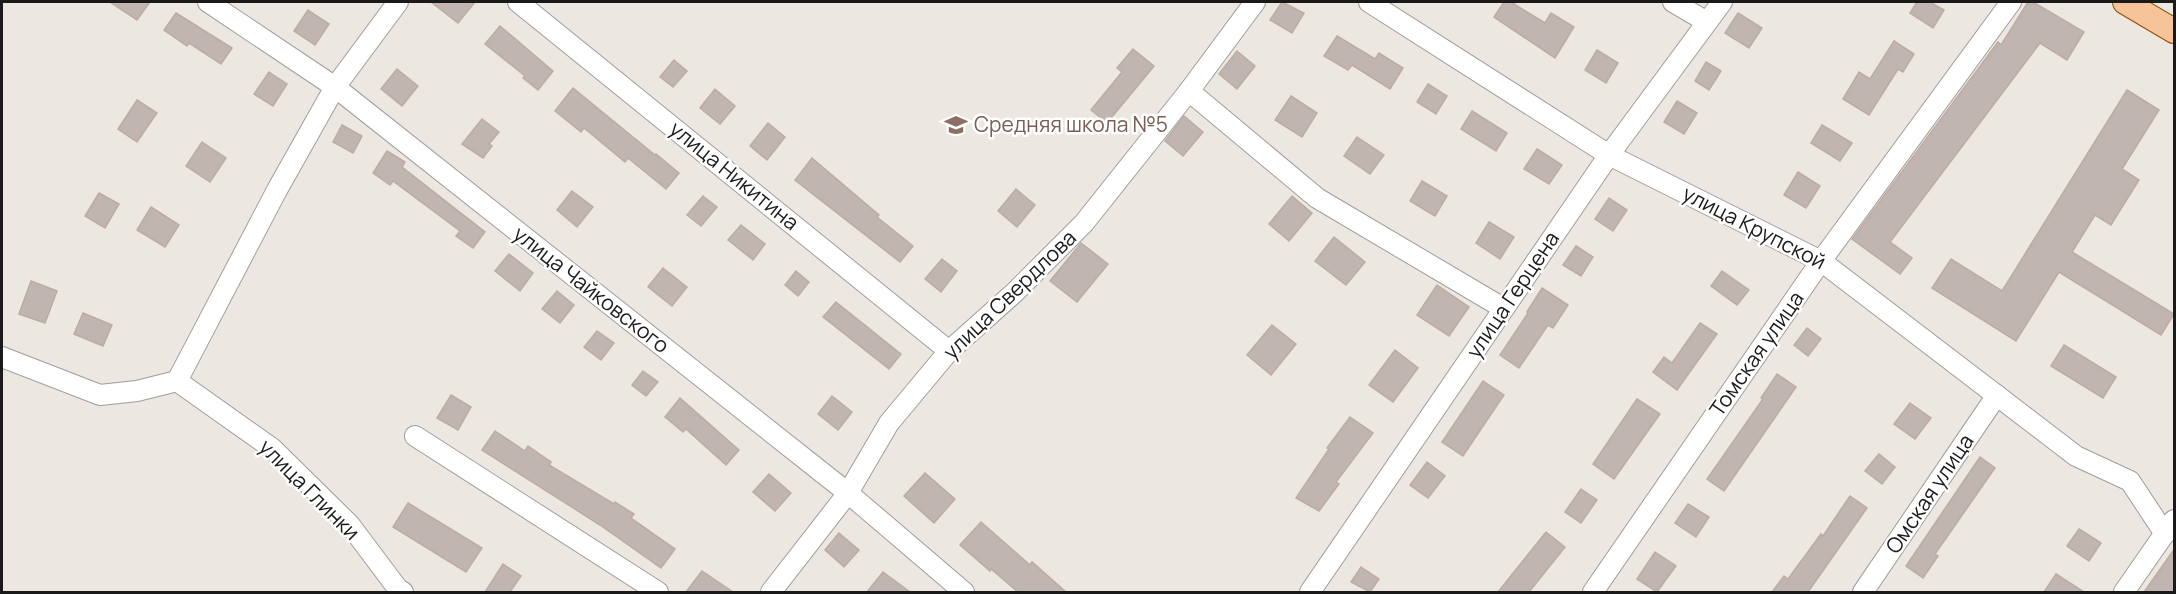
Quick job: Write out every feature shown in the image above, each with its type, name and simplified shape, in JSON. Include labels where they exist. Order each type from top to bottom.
[{"type":"main road","points":[[2125,2],[2175,31]]},
{"type":"street","name":"улица Чайковского","points":[[208,2],[335,87],[848,493],[964,592]]},
{"type":"street","points":[[2,357],[100,395],[137,391],[177,381],[277,190],[335,87],[398,2]]},
{"type":"street","name":"улица Никитина","points":[[518,2],[949,351]]},
{"type":"street","name":"улица Свердлова","points":[[771,592],[848,493],[889,423],[949,351],[1014,293],[1084,224],[1189,91],[1255,2]]},
{"type":"street","name":"улица Крупской","points":[[1369,2],[1609,155],[1821,261],[2076,456],[2130,481],[2170,527]]},
{"type":"street","points":[[1673,2],[1707,22]]},
{"type":"street","name":"улица Герцена","points":[[1310,592],[1609,155],[1722,2]]},
{"type":"street","name":"Томская улица","points":[[1593,592],[1821,261],[2011,2]]},
{"type":"street","points":[[1189,91],[1317,198],[1503,308]]},
{"type":"street","name":"улица Глинки","points":[[177,381],[273,449],[350,525],[398,589],[403,592]]},
{"type":"street","name":"Омская улица","points":[[1863,592],[1997,395]]},
{"type":"street","points":[[415,436],[658,592]]},
{"type":"street","points":[[2124,592],[2170,527]]},
{"type":"building","points":[[110,2],[150,2],[137,20]]},
{"type":"building","points":[[431,2],[475,2],[458,23]]},
{"type":"building","points":[[1282,2],[1304,13],[1292,33],[1270,20]]},
{"type":"building","points":[[1504,2],[1511,2],[1545,23],[1551,13],[1574,27],[1555,58],[1494,17]]},
{"type":"building","points":[[1917,2],[1930,2],[1944,10],[1933,28],[1910,13]]},
{"type":"building","points":[[2028,2],[2033,2],[2084,32],[2067,60],[2040,43],[1890,242],[1912,258],[1900,274],[1852,239],[1998,42],[2001,45]]},
{"type":"building","points":[[308,10],[329,24],[315,45],[294,31]]},
{"type":"building","points":[[176,13],[232,48],[221,64],[189,43],[187,46],[164,30]]},
{"type":"building","points":[[1738,13],[1762,28],[1749,48],[1725,33]]},
{"type":"building","points":[[500,26],[553,71],[538,90],[523,78],[525,76],[485,44]]},
{"type":"building","points":[[1337,36],[1375,59],[1379,53],[1403,68],[1390,89],[1352,65],[1348,70],[1324,56]]},
{"type":"building","points":[[1894,41],[1914,54],[1903,72],[1898,69],[1869,115],[1843,99],[1859,72],[1870,79]]},
{"type":"building","points":[[1133,49],[1154,66],[1107,123],[1091,110],[1122,72],[1117,68]]},
{"type":"building","points":[[1597,50],[1618,63],[1606,83],[1585,70]]},
{"type":"building","points":[[1237,51],[1255,66],[1237,89],[1219,74]]},
{"type":"building","points":[[674,60],[687,71],[673,87],[660,77]]},
{"type":"building","points":[[1706,62],[1721,71],[1709,90],[1695,81]]},
{"type":"building","points":[[397,69],[418,86],[402,106],[381,89]]},
{"type":"building","points":[[269,72],[287,84],[273,106],[254,94]]},
{"type":"building","points":[[1428,84],[1447,96],[1436,114],[1417,102]]},
{"type":"building","points":[[573,88],[679,173],[666,189],[628,158],[625,162],[584,128],[581,132],[555,111]]},
{"type":"building","points":[[715,89],[735,106],[720,124],[700,108]]},
{"type":"building","points":[[2127,90],[2159,110],[2122,169],[2139,180],[2111,225],[2095,215],[2072,252],[2174,314],[2161,335],[2059,272],[2016,341],[1932,288],[1951,259],[2002,291]]},
{"type":"building","points":[[1291,96],[1317,113],[1302,137],[1275,120]]},
{"type":"building","points":[[137,100],[157,113],[137,142],[118,129]]},
{"type":"building","points":[[1677,101],[1697,113],[1684,134],[1664,122]]},
{"type":"building","points":[[1472,111],[1507,133],[1496,151],[1461,129]]},
{"type":"building","points":[[1184,116],[1203,132],[1183,156],[1165,141]]},
{"type":"building","points":[[482,119],[499,132],[489,144],[492,146],[483,158],[462,144]]},
{"type":"building","points":[[768,123],[785,137],[767,160],[750,146]]},
{"type":"building","points":[[342,125],[362,136],[353,153],[333,142]]},
{"type":"building","points":[[1822,125],[1852,143],[1840,161],[1811,143]]},
{"type":"building","points":[[1357,137],[1384,155],[1370,174],[1344,156]]},
{"type":"building","points":[[202,142],[226,158],[210,182],[186,166]]},
{"type":"building","points":[[1537,149],[1562,165],[1549,184],[1524,169]]},
{"type":"building","points":[[387,151],[405,162],[402,167],[485,232],[473,248],[456,236],[460,231],[393,181],[390,185],[373,173]]},
{"type":"building","points":[[812,158],[913,246],[900,262],[795,180]]},
{"type":"building","points":[[1798,172],[1820,186],[1806,208],[1784,195]]},
{"type":"building","points":[[1422,181],[1447,196],[1435,216],[1410,201]]},
{"type":"building","points":[[1016,189],[1035,205],[1017,227],[998,211]]},
{"type":"building","points":[[572,191],[593,207],[577,227],[557,210]]},
{"type":"building","points":[[99,193],[119,204],[105,228],[85,216]]},
{"type":"building","points":[[703,196],[717,207],[701,226],[687,215]]},
{"type":"building","points":[[1292,196],[1312,213],[1289,241],[1269,224]]},
{"type":"building","points":[[1609,198],[1627,210],[1613,231],[1595,219]]},
{"type":"building","points":[[151,207],[179,225],[165,247],[137,230]]},
{"type":"building","points":[[1489,222],[1514,237],[1500,259],[1476,243]]},
{"type":"building","points":[[741,225],[765,244],[753,260],[728,240]]},
{"type":"building","points":[[1334,237],[1365,262],[1346,285],[1315,261]]},
{"type":"building","points":[[1081,243],[1108,264],[1077,302],[1050,281]]},
{"type":"building","points":[[1576,246],[1593,257],[1581,276],[1563,265]]},
{"type":"building","points":[[509,254],[533,273],[520,291],[495,271]]},
{"type":"building","points":[[942,259],[957,271],[941,292],[925,279]]},
{"type":"building","points":[[663,268],[687,287],[672,306],[648,287]]},
{"type":"building","points":[[796,271],[809,282],[798,296],[785,285]]},
{"type":"building","points":[[1722,271],[1749,290],[1737,305],[1711,286]]},
{"type":"building","points":[[31,281],[57,291],[45,323],[19,314]]},
{"type":"building","points":[[1437,285],[1469,307],[1449,336],[1417,315]]},
{"type":"building","points":[[1542,288],[1568,305],[1553,328],[1548,325],[1519,368],[1500,355]]},
{"type":"building","points":[[557,291],[574,305],[560,323],[542,309]]},
{"type":"building","points":[[836,302],[901,354],[889,369],[823,317]]},
{"type":"building","points":[[83,313],[112,325],[103,346],[74,334]]},
{"type":"building","points":[[1700,323],[1717,334],[1677,390],[1653,372],[1664,357],[1672,363]]},
{"type":"building","points":[[1272,325],[1296,344],[1271,375],[1247,355]]},
{"type":"building","points":[[1807,328],[1821,339],[1808,356],[1794,345]]},
{"type":"building","points":[[597,331],[614,343],[601,360],[584,347]]},
{"type":"building","points":[[2064,345],[2116,377],[2103,398],[2051,366]]},
{"type":"building","points":[[1395,350],[1418,368],[1393,402],[1369,385]]},
{"type":"building","points":[[643,371],[658,382],[646,396],[632,385]]},
{"type":"building","points":[[1777,374],[1796,387],[1724,491],[1707,479],[1763,399],[1761,398]]},
{"type":"building","points":[[1483,381],[1504,395],[1463,456],[1442,442]]},
{"type":"building","points":[[451,395],[471,407],[458,430],[437,418]]},
{"type":"building","points":[[832,396],[852,412],[838,430],[818,414]]},
{"type":"building","points":[[680,398],[739,450],[726,465],[686,429],[683,432],[665,417]]},
{"type":"building","points":[[1637,399],[1660,414],[1614,479],[1593,464]]},
{"type":"building","points":[[1910,403],[1931,418],[1915,439],[1894,424]]},
{"type":"building","points":[[1350,417],[1373,433],[1336,482],[1339,484],[1319,511],[1296,498],[1329,449],[1327,448]]},
{"type":"building","points":[[495,431],[525,451],[528,446],[551,462],[549,465],[634,514],[631,518],[675,549],[661,568],[600,525],[482,450]]},
{"type":"building","points":[[1879,454],[1895,467],[1882,484],[1865,471]]},
{"type":"building","points":[[1980,457],[1995,468],[1935,554],[1938,556],[1923,578],[1906,566]]},
{"type":"building","points":[[1427,462],[1445,476],[1428,498],[1410,485]]},
{"type":"building","points":[[925,473],[955,499],[934,523],[904,496]]},
{"type":"building","points":[[769,474],[791,493],[775,511],[753,492]]},
{"type":"building","points":[[1581,489],[1597,500],[1581,523],[1565,512]]},
{"type":"building","points":[[1850,496],[1867,508],[1808,592],[1772,592],[1784,576],[1788,579],[1821,534],[1823,536]]},
{"type":"building","points":[[408,503],[482,548],[466,572],[393,527]]},
{"type":"building","points":[[1688,504],[1709,517],[1696,537],[1675,523]]},
{"type":"building","points":[[981,522],[1030,565],[1032,562],[1066,592],[1018,592],[991,569],[990,571],[960,545]]},
{"type":"building","points":[[2079,529],[2101,543],[2089,561],[2067,546]]},
{"type":"building","points":[[1546,532],[1565,547],[1529,592],[1498,592]]},
{"type":"building","points":[[839,533],[859,550],[844,567],[825,550]]},
{"type":"building","points":[[2175,548],[2175,592],[2144,592]]},
{"type":"building","points":[[1655,552],[1676,566],[1657,592],[1637,579]]},
{"type":"building","points":[[503,564],[521,576],[510,592],[485,592]]},
{"type":"building","points":[[1361,567],[1379,579],[1370,592],[1351,582]]},
{"type":"building","points":[[702,571],[733,592],[686,592]]},
{"type":"building","points":[[883,572],[910,592],[867,592]]},
{"type":"building","points":[[2056,574],[2084,592],[2044,592]]},
{"type":"place","name":"Средняя школа №5","points":[[956,125]]}]
